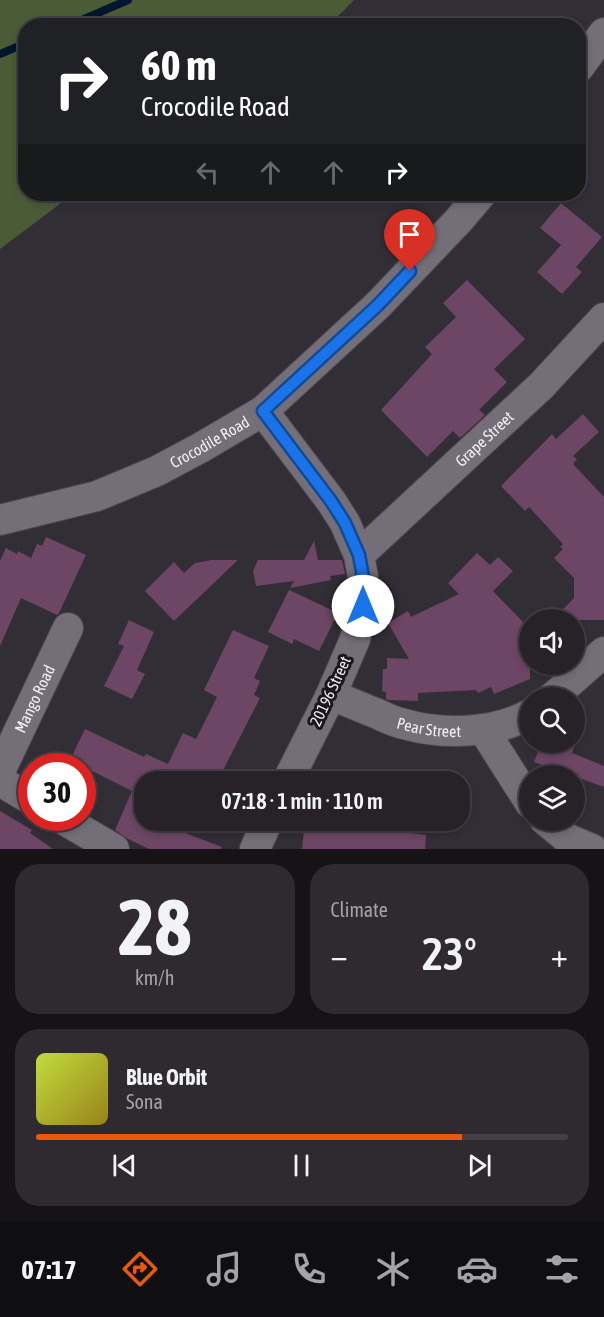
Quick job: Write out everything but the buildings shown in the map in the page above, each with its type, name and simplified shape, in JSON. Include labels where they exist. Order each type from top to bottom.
[{"type":"street","points":[[586,57],[604,33]]},
{"type":"street","name":"Crocodile Road","points":[[0,520],[97,496],[157,471],[263,411],[378,305],[475,201]]},
{"type":"street","name":"Grape Street","points":[[359,555],[541,386],[604,318]]},
{"type":"street","name":"20196 Street","points":[[263,411],[345,523],[359,555],[363,577],[363,606],[355,639],[331,695],[293,771]]},
{"type":"street","name":"Mango Road","points":[[0,771],[68,628]]},
{"type":"street","points":[[564,687],[604,652]]},
{"type":"street","name":"Pear Street","points":[[331,695],[411,726],[444,730],[483,729],[503,726],[519,720]]},
{"type":"street","points":[[483,729],[519,786]]},
{"type":"street","points":[[0,782],[18,792]]},
{"type":"street","points":[[83,831],[114,849]]},
{"type":"street","points":[[255,849],[263,831]]},
{"type":"street","points":[[558,831],[568,839],[592,849]]},
{"type":"green space","points":[[0,0],[354,0],[336,18],[18,18],[18,201],[64,201],[0,249]]},
{"type":"waterway","points":[[86,18],[128,0]]},
{"type":"waterway","points":[[0,54],[18,46]]},
{"type":"route","points":[[363,606],[363,577],[359,555],[345,523],[263,411],[378,305],[410,271]]}]
